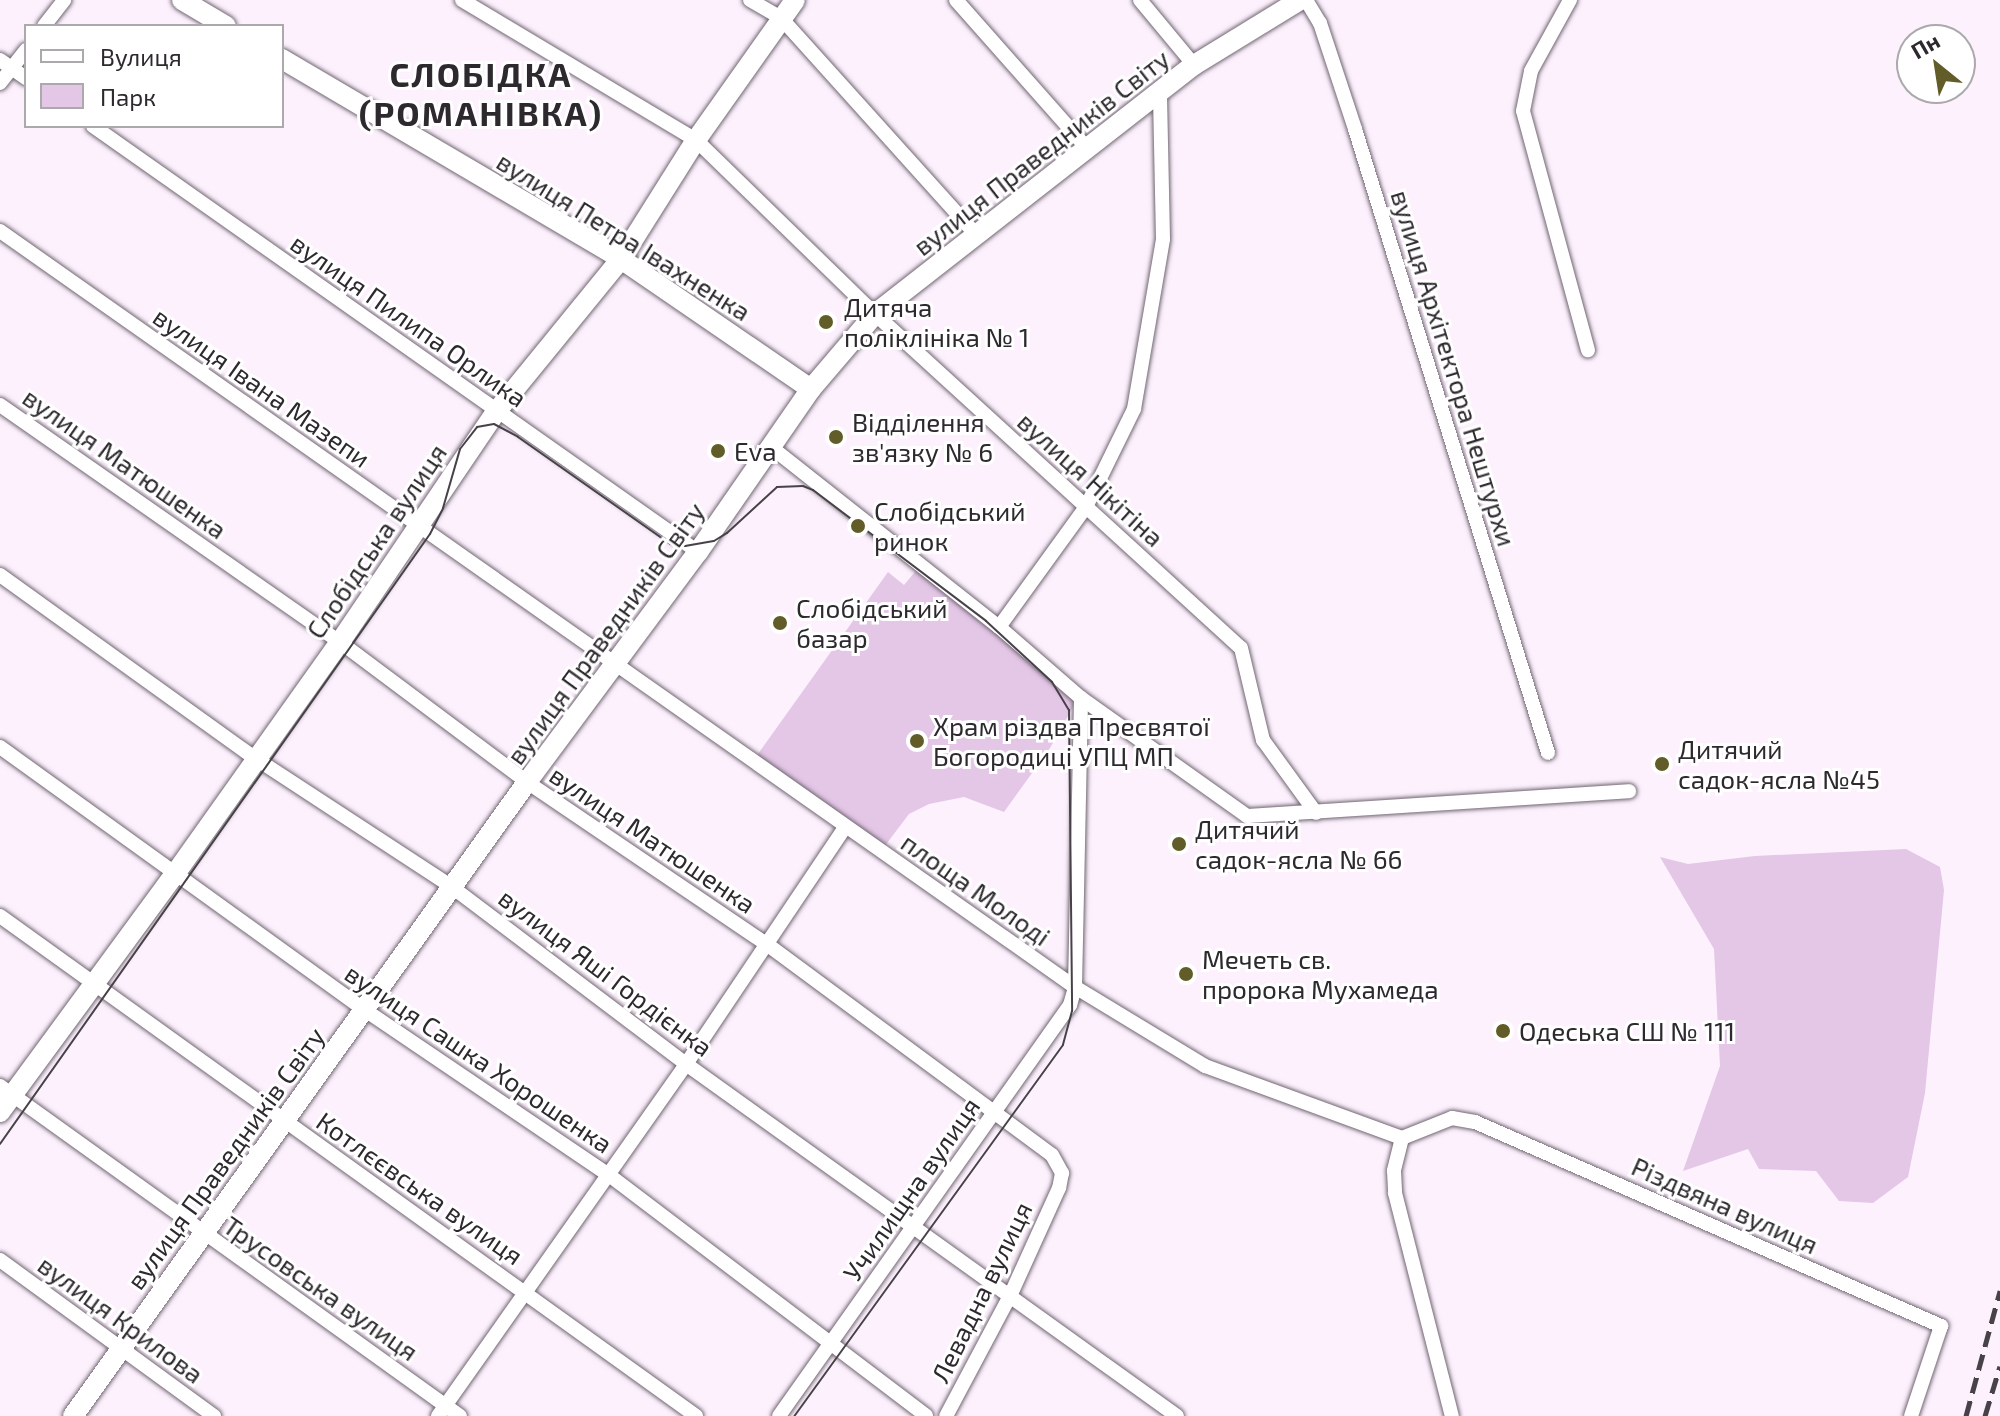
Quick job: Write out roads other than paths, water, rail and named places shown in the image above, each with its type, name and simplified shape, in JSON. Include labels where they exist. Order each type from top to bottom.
[{"type":"main road","points":[[182,0],[223,24]]},
{"type":"main road","name":"Слобідська вулиця","points":[[0,1112],[6,1090],[93,983],[175,874],[340,642],[496,412],[621,259],[696,140],[795,0]]},
{"type":"main road","name":"вулиця Праведників Світу","points":[[73,1416],[527,782],[698,552],[811,389],[875,314],[1194,65],[1303,0]]},
{"type":"main road","name":"вулиця Петра Івахненка","points":[[284,60],[621,259],[811,389]]},
{"type":"street","points":[[46,24],[64,0]]},
{"type":"street","name":"вулиця Нікітіна","points":[[462,0],[696,140],[875,314],[1241,648],[1263,740],[1316,813]]},
{"type":"street","points":[[750,0],[781,18],[977,236]]},
{"type":"street","points":[[956,0],[1088,149]]},
{"type":"street","points":[[1140,0],[1194,65]]},
{"type":"street","name":"вулиця Архітектора Нештурхи","points":[[1303,0],[1320,23],[1355,129],[1548,753]]},
{"type":"street","points":[[1570,0],[1531,71],[1523,111],[1588,350]]},
{"type":"street","points":[[0,83],[6,64],[24,51]]},
{"type":"street","points":[[6,64],[24,77]]},
{"type":"street","points":[[999,627],[1086,507],[1134,409],[1163,239],[1160,91]]},
{"type":"street","name":"вулиця Пилипа Орлика","points":[[96,128],[698,552]]},
{"type":"street","name":"вулиця Івана Мазепи","points":[[0,231],[614,664]]},
{"type":"street","name":"вулиця Матюшенка","points":[[0,405],[340,642],[527,782],[768,945],[996,1112],[1052,1155],[1062,1173],[1059,1188]]},
{"type":"street","points":[[771,447],[999,627],[1081,698],[1247,816],[1629,791]]},
{"type":"street","name":"вулиця Яші Гордієнка","points":[[0,575],[255,758],[452,887],[686,1064],[915,1225],[1177,1416]]},
{"type":"street","name":"площа Молоді","points":[[614,664],[1075,987]]},
{"type":"street","name":"площа Молоді","points":[[1075,987],[1081,698]]},
{"type":"street","name":"вулиця Сашка Хорошенка","points":[[0,747],[365,1010],[609,1175],[926,1416]]},
{"type":"street","points":[[441,1411],[686,1064],[845,827]]},
{"type":"street","name":"Котлєєвська вулиця","points":[[0,916],[696,1416]]},
{"type":"street","points":[[1075,987],[1205,1066],[1402,1138],[1394,1171],[1395,1193],[1452,1416]]},
{"type":"street","name":"Училищна вулиця","points":[[779,1416],[1070,1005],[1075,987]]},
{"type":"street","name":"Трусовська вулиця","points":[[6,1090],[441,1411],[460,1416]]},
{"type":"street","name":"Різдвяна вулиця","points":[[1402,1138],[1452,1118],[1475,1122],[1941,1326],[1911,1416]]},
{"type":"street","name":"Левадна вулиця","points":[[946,1416],[1011,1294],[1059,1188]]},
{"type":"street","name":"вулиця Крилова","points":[[0,1260],[214,1416]]},
{"type":"tram line","points":[[0,1144],[430,534],[443,508],[460,449],[477,427],[494,424],[518,437],[670,544],[685,546],[714,541],[777,487],[803,486],[813,490],[986,621],[1052,682],[1069,710],[1072,1011],[1063,1045],[794,1416]]},
{"type":"railway","points":[[1966,1416],[2000,1291]]},
{"type":"railway","points":[[1985,1416],[2000,1366]]},
{"type":"place","name":"Дитяча поліклініка № 1","points":[[826,322]]},
{"type":"place","name":"Відділення зв'язку № 6","points":[[836,437]]},
{"type":"place","name":"Eva","points":[[718,451]]},
{"type":"place","name":"Слобідський ринок","points":[[858,526]]},
{"type":"place","name":"Слобідський базар","points":[[780,623]]},
{"type":"place","name":"Храм різдва Пресвятої Богородиці УПЦ МП","points":[[917,741]]},
{"type":"place","name":"Дитячий садок-ясла №45","points":[[1662,764]]},
{"type":"place","name":"Дитячий садок-ясла № 66","points":[[1179,844]]},
{"type":"place","name":"Мечеть св. пророка Мухамеда","points":[[1186,974]]},
{"type":"place","name":"Одеська СШ № 111","points":[[1503,1031]]},
{"type":"district","name":"СЛОБІДКА (РОМАНІВКА)","points":[[481,92]]}]
